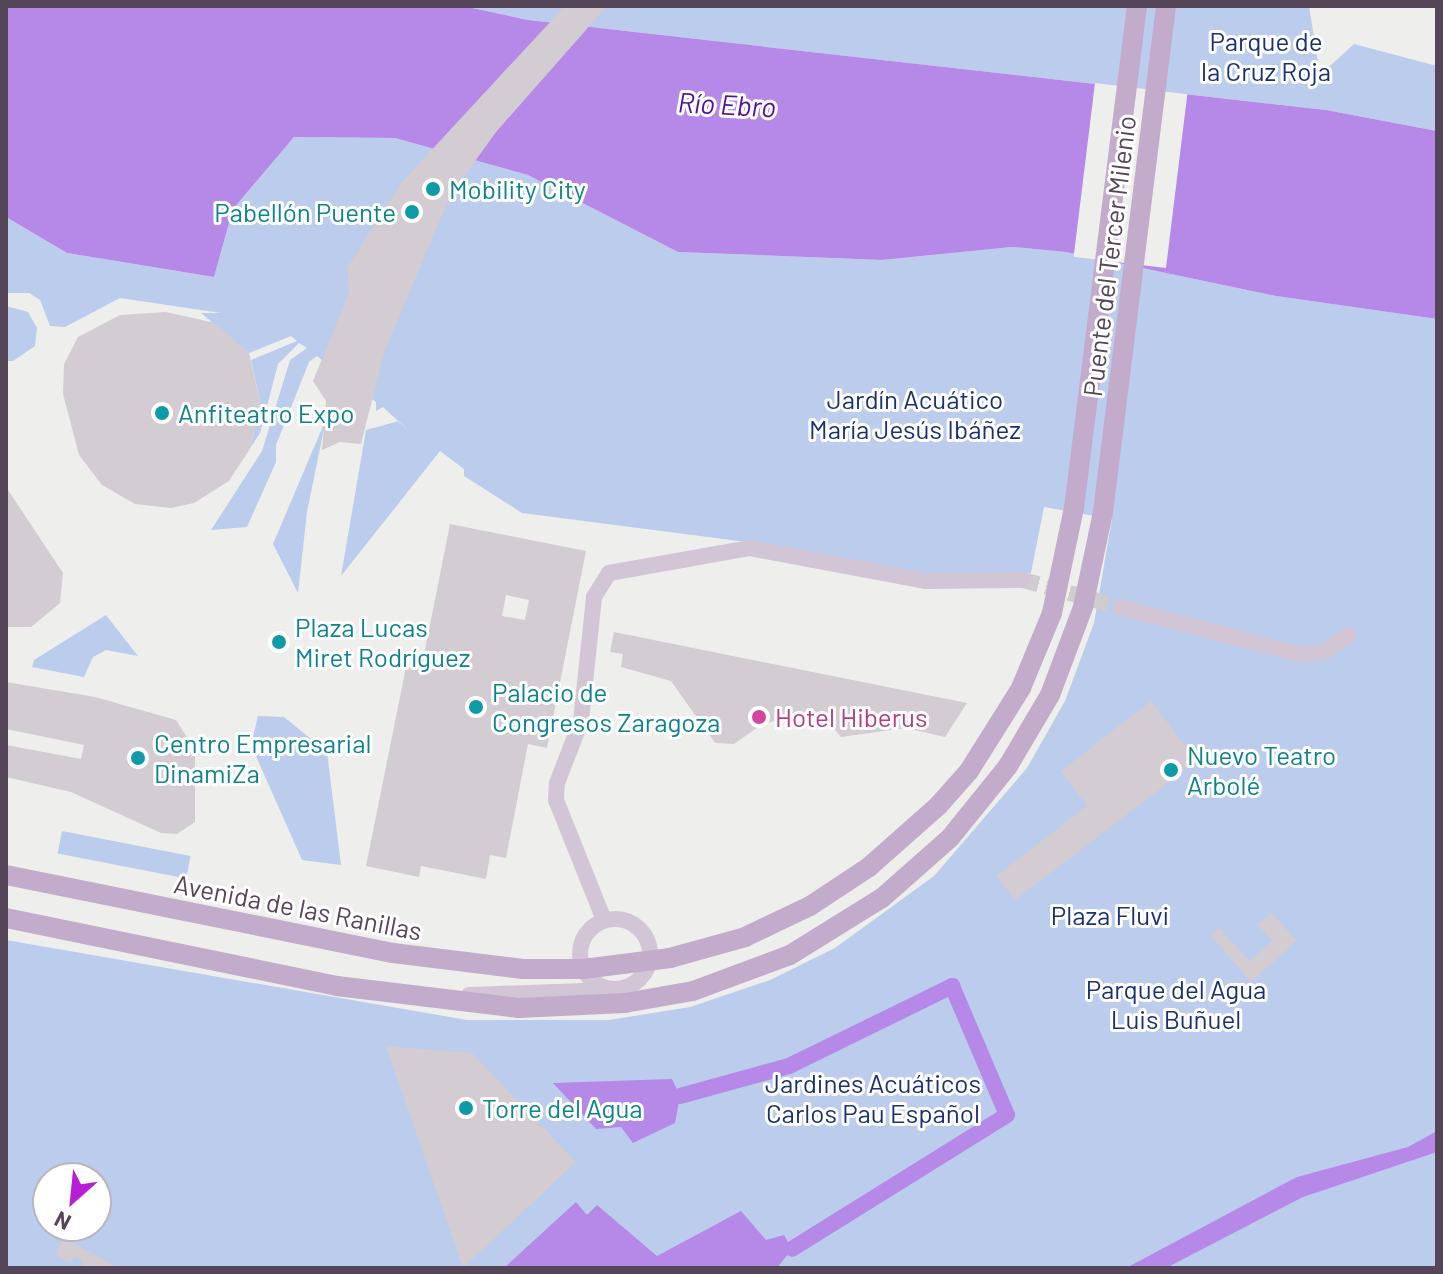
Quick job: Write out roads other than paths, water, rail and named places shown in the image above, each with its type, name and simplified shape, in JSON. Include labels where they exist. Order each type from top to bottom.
[{"type":"main road","name":"Puente del Tercer Milenio","points":[[1074,508],[1137,6]]},
{"type":"main road","name":"Puente del Tercer Milenio","points":[[1103,512],[1166,6]]},
{"type":"main road","name":"Avenida de las Ranillas","points":[[6,918],[337,986],[519,1008],[603,987],[650,962],[745,937],[810,906],[869,867],[951,793],[991,741],[1032,664],[1060,582],[1074,508]]},
{"type":"main road","name":"Avenida de las Ranillas","points":[[6,875],[393,953],[523,969],[603,987],[693,991],[790,955],[882,898],[950,838],[1008,766],[1050,695],[1083,607],[1103,512]]},
{"type":"street","points":[[604,920],[556,800],[557,783],[581,721],[594,597],[609,573],[749,548],[925,581],[1023,580]]},
{"type":"street","points":[[1120,607],[1302,655],[1324,652],[1349,635]]},
{"type":"street","points":[[604,920],[635,925],[647,939],[650,962]]},
{"type":"street","points":[[603,987],[582,940],[604,920]]},
{"type":"street","name":"Avenida de las Ranillas","points":[[603,987],[638,981],[650,962]]},
{"type":"water","name":"Río Ebro","points":[[6,6],[463,6],[528,20],[1326,110],[1437,131],[1437,319],[1276,296],[1066,252],[1012,247],[882,260],[678,252],[528,175],[395,138],[294,137],[233,209],[214,277],[67,253],[6,217]]},
{"type":"water","points":[[672,1079],[680,1096],[675,1123],[633,1143],[621,1127],[596,1129],[553,1083]]},
{"type":"water","points":[[1437,1131],[1437,1152],[1303,1197],[1166,1268],[1126,1268],[1297,1177],[1408,1147]]},
{"type":"water","points":[[576,1202],[587,1215],[597,1205],[657,1256],[741,1211],[766,1240],[784,1235],[792,1249],[777,1268],[504,1268]]},
{"type":"waterway","points":[[680,1096],[789,1066],[952,986],[1007,1115],[792,1249]]},
{"type":"tunnel","points":[[1023,580],[1120,607]]},
{"type":"place","name":"Mobility City","points":[[433,189]]},
{"type":"place","name":"Pabellón Puente","points":[[412,212]]},
{"type":"place","name":"Anfiteatro Expo","points":[[162,413]]},
{"type":"place","name":"Plaza Lucas Miret Rodríguez","points":[[279,642]]},
{"type":"place","name":"Palacio de Congresos Zaragoza","points":[[476,707]]},
{"type":"place","name":"Hotel Hiberus","points":[[759,717]]},
{"type":"place","name":"Centro Empresarial DinamiZa","points":[[138,758]]},
{"type":"place","name":"Nuevo Teatro Arbolé","points":[[1171,770]]},
{"type":"place","name":"Torre del Agua","points":[[466,1108]]},
{"type":"park label","name":"Parque de la Cruz Roja","points":[[1266,56]]},
{"type":"park label","name":"Jardín Acuático María Jesús Ibáñez","points":[[915,414]]},
{"type":"park label","name":"Plaza Fluvi","points":[[1110,915]]},
{"type":"park label","name":"Parque del Agua Luis Buñuel","points":[[1176,1004]]},
{"type":"park label","name":"Jardines Acuáticos Carlos Pau Español","points":[[873,1098]]}]
